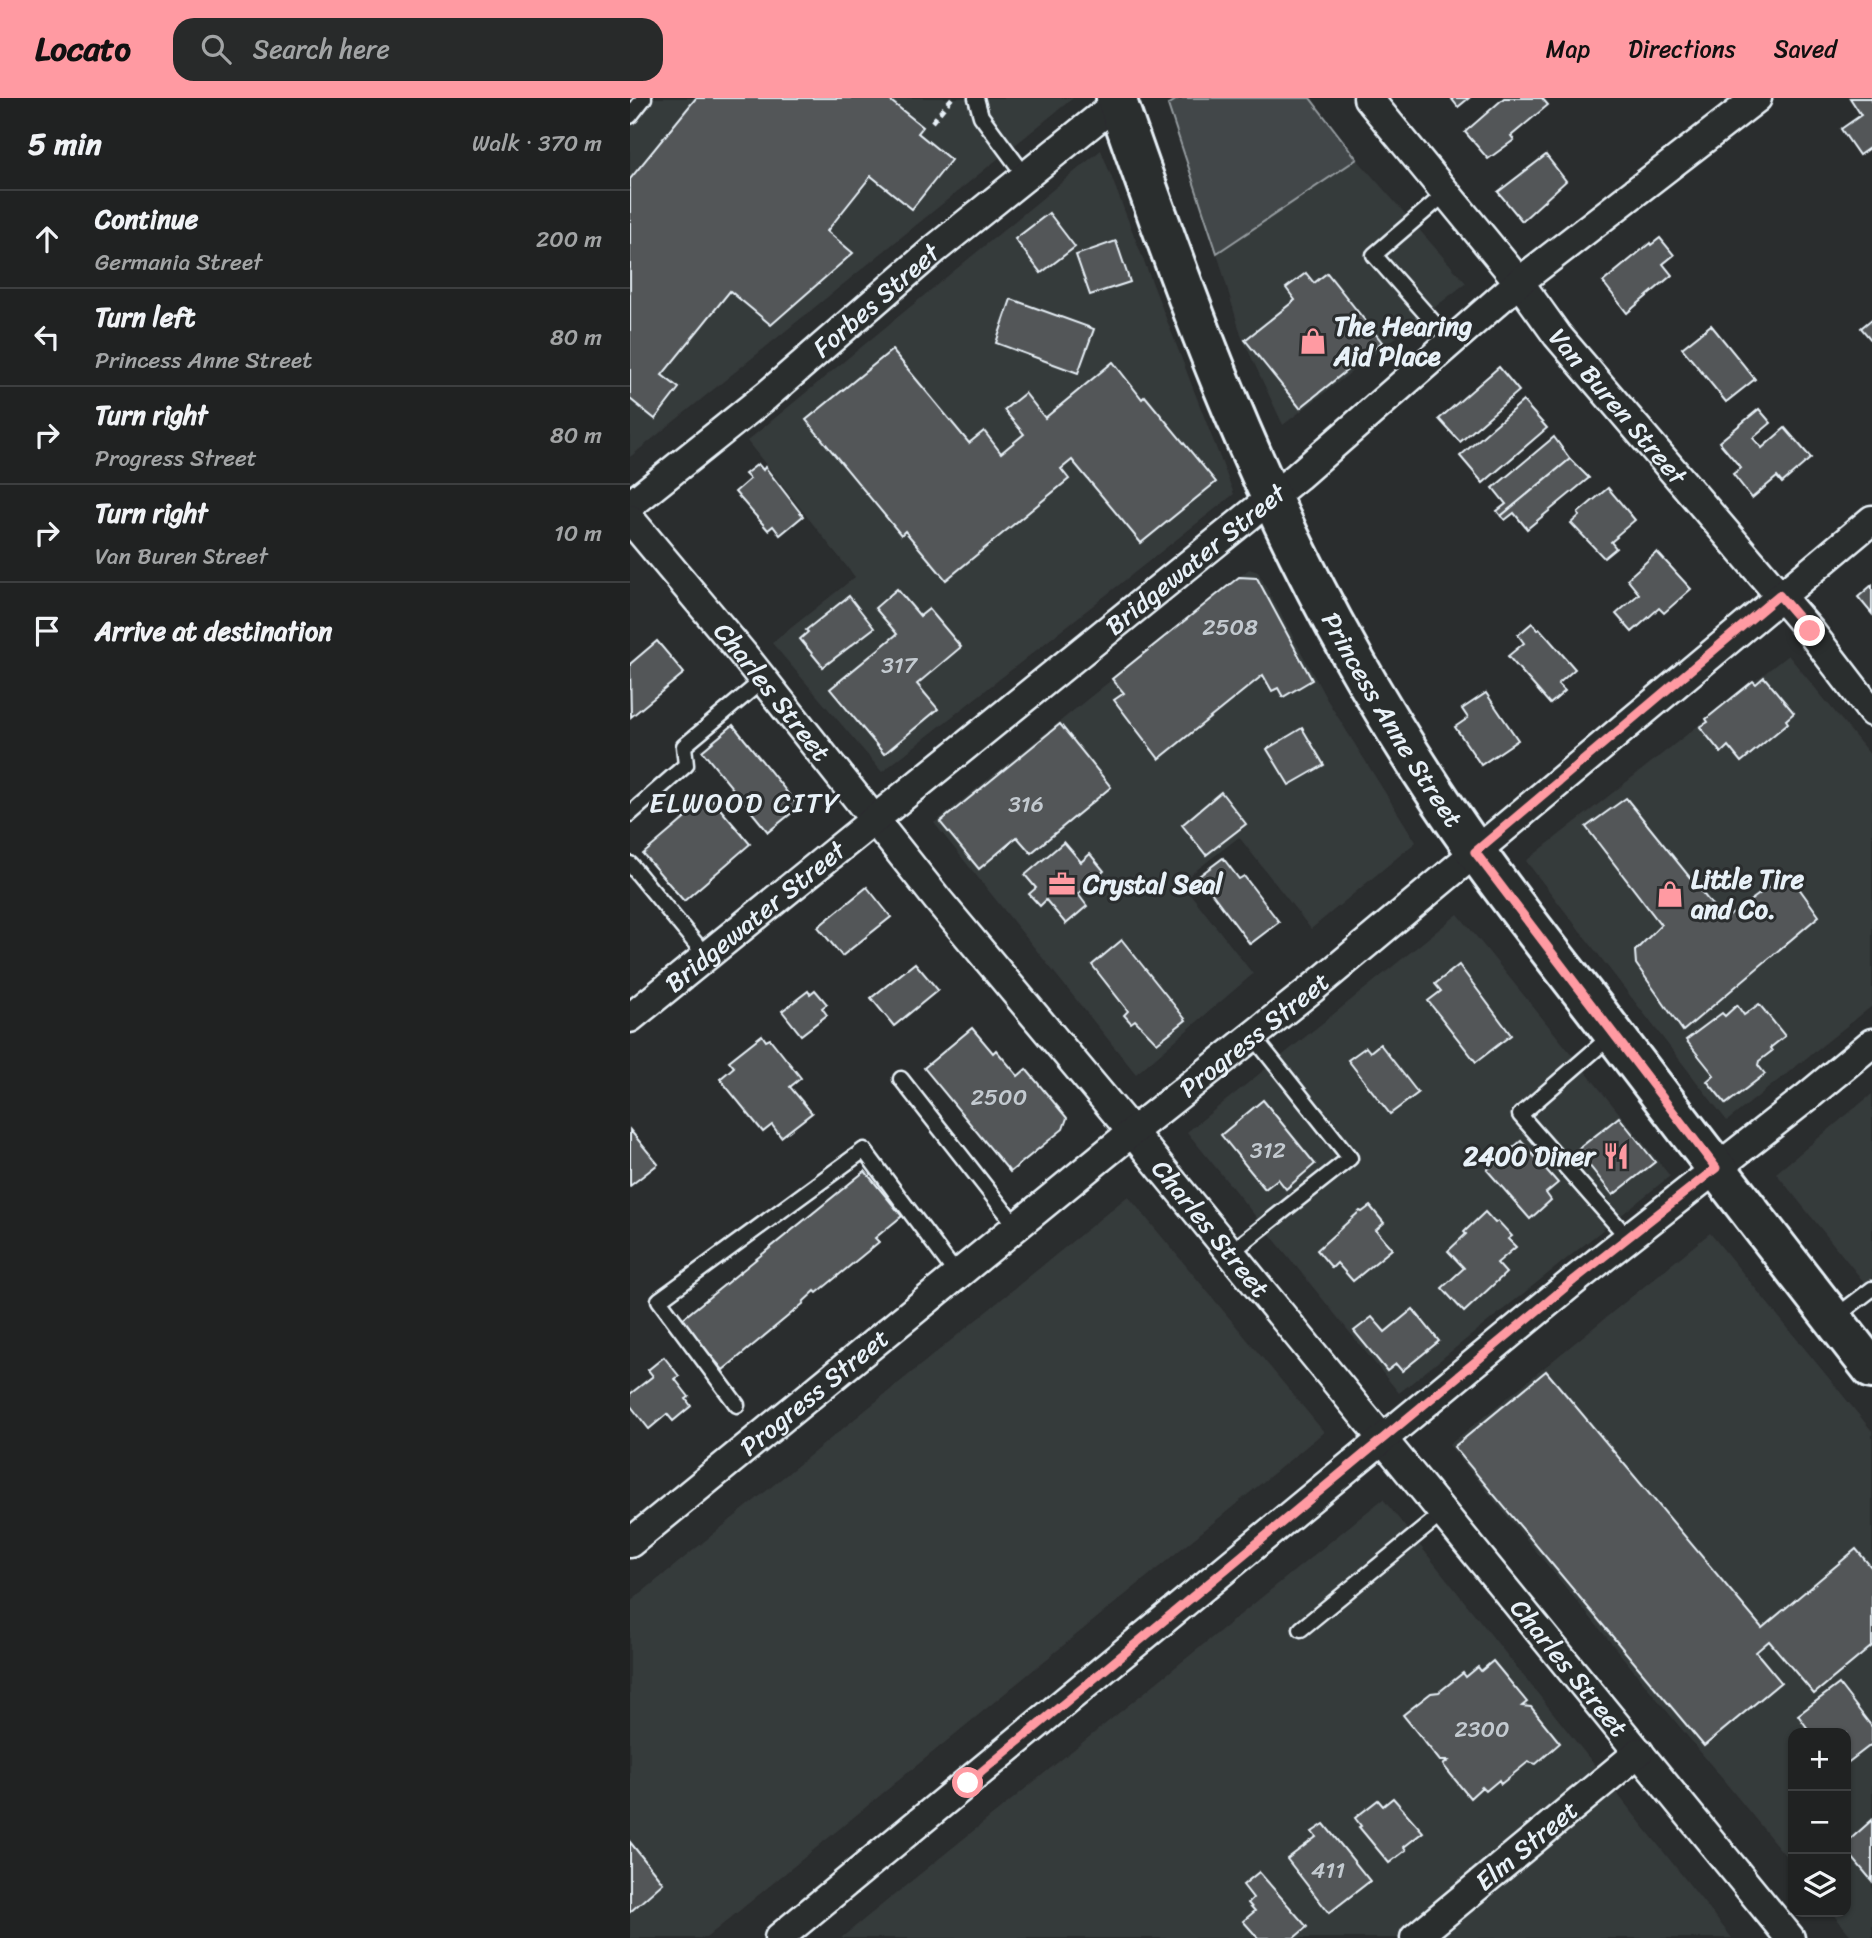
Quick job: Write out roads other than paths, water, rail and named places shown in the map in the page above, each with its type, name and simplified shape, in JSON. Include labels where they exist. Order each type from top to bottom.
[{"type":"main road","name":"Princess Anne Street","points":[[1119,99],[1142,174],[1218,375],[1270,498],[1350,653],[1414,761],[1475,852],[1872,1369]]},
{"type":"street","name":"Van Buren Street","points":[[1368,98],[1520,282],[1557,335],[1779,595],[1872,712]]},
{"type":"street","name":"Bridgewater Street","points":[[630,1018],[1270,498],[1520,282],[1757,98]]},
{"type":"street","name":"Forbes Street","points":[[630,505],[766,396],[935,249],[1119,99]]},
{"type":"street","name":"Charles Street","points":[[630,519],[763,680],[938,900],[1132,1132],[1790,1938]]},
{"type":"street","name":"Progress Street","points":[[630,1543],[1132,1132],[1313,988],[1779,595],[1872,520]]},
{"type":"street","points":[[779,1938],[1382,1438],[1872,1043]]},
{"type":"street","name":"Elm Street","points":[[1415,1938],[1639,1752]]},
{"type":"lane","points":[[630,116],[644,98]]},
{"type":"lane","points":[[976,98],[981,116],[1026,177]]},
{"type":"lane","points":[[1447,193],[1374,255],[1451,342]]},
{"type":"lane","points":[[630,814],[686,765],[684,746],[763,680]]},
{"type":"lane","points":[[630,864],[706,956]]},
{"type":"lane","points":[[1613,1034],[1520,1115],[1628,1238]]},
{"type":"lane","points":[[1230,1252],[1350,1158],[1253,1036]]},
{"type":"lane","points":[[901,1079],[1017,1227]]},
{"type":"lane","points":[[737,1405],[659,1300],[864,1150],[957,1275]]},
{"type":"lane","points":[[1833,1319],[1872,1289]]},
{"type":"lane","points":[[1301,1629],[1443,1513]]},
{"type":"place","name":"The Hearing Aid Place","points":[[1313,341]]},
{"type":"place","name":"Crystal Seal","points":[[1062,884]]},
{"type":"place","name":"Little Tire and Co.","points":[[1670,894]]},
{"type":"place","name":"2400 Diner","points":[[1616,1156]]},
{"type":"district","name":"ELWOOD CITY","points":[[745,802]]}]
